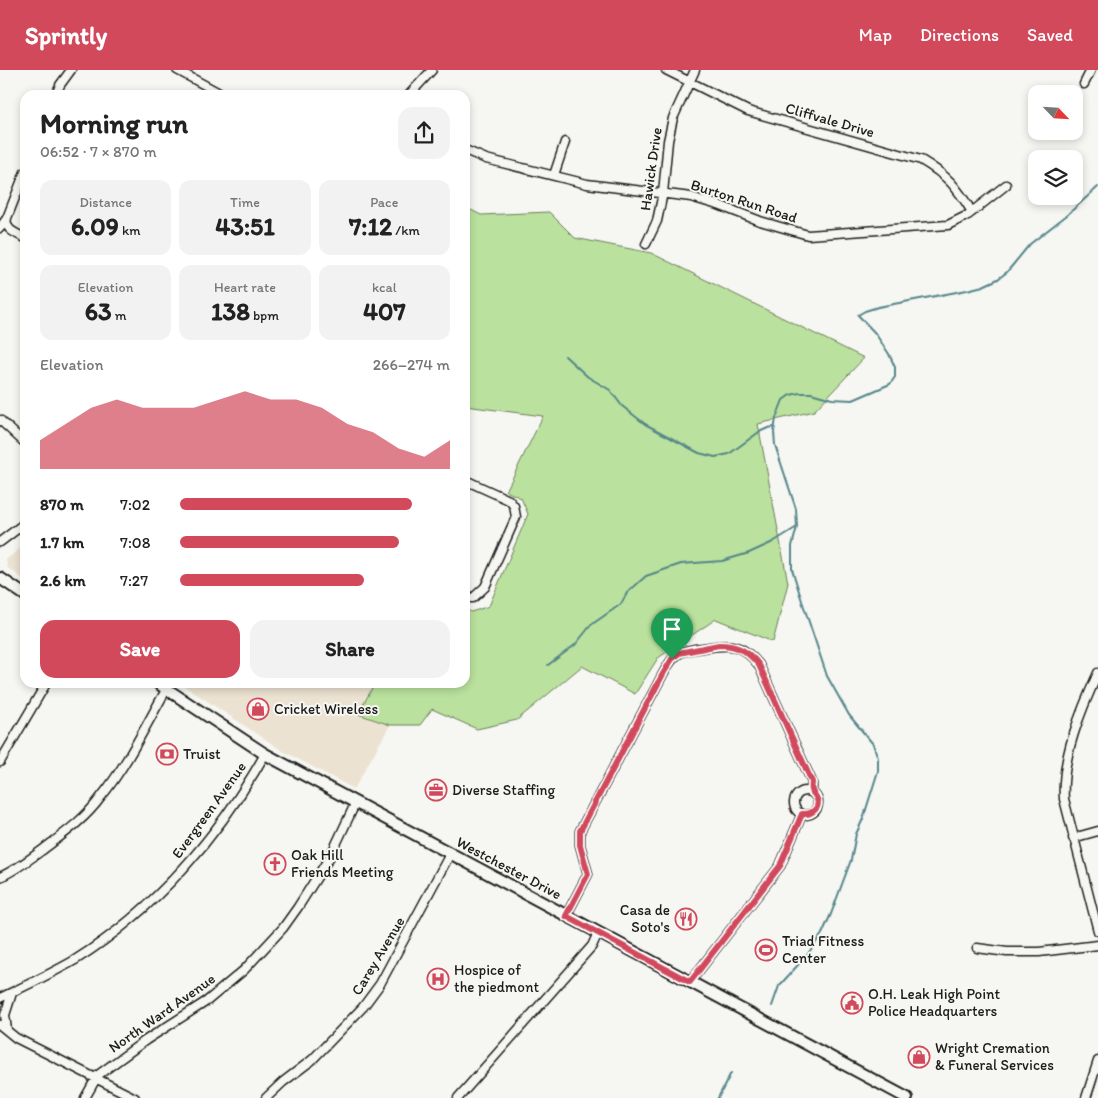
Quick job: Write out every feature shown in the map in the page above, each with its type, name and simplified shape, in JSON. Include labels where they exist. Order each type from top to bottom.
[{"type":"main road","points":[[0,578],[20,592]]},
{"type":"main road","name":"Westchester Drive","points":[[164,688],[264,754],[907,1098]]},
{"type":"street","points":[[58,90],[72,70]]},
{"type":"street","points":[[177,70],[214,90]]},
{"type":"street","points":[[414,90],[432,70]]},
{"type":"street","name":"Cliffvale Drive","points":[[666,70],[748,111],[921,160],[941,172],[956,187],[972,212]]},
{"type":"street","name":"Hawick Drive","points":[[646,244],[657,222],[663,193],[668,142],[673,118],[695,70]]},
{"type":"street","points":[[1084,84],[1091,70]]},
{"type":"street","points":[[554,176],[565,142]]},
{"type":"street","name":"Burton Run Road","points":[[470,152],[486,159],[587,184],[699,199],[760,221],[808,235],[948,225],[972,212],[1006,185]]},
{"type":"street","points":[[0,228],[7,218],[20,185]]},
{"type":"street","points":[[7,218],[6,223],[9,229],[20,235]]},
{"type":"street","points":[[0,420],[20,438]]},
{"type":"street","points":[[470,482],[509,500],[514,506],[516,517],[485,587],[470,597]]},
{"type":"street","points":[[0,542],[20,526]]},
{"type":"street","points":[[566,916],[588,874],[580,845],[580,831],[663,674],[672,659],[679,653],[729,645],[742,648],[750,654],[759,665],[812,782],[812,792],[817,798],[817,806],[813,812],[802,814],[798,812],[794,805],[796,798],[801,792],[812,792]]},
{"type":"street","points":[[1098,673],[1077,726],[1065,766],[1063,784],[1064,799],[1073,838],[1098,930]]},
{"type":"street","points":[[0,762],[43,688]]},
{"type":"street","points":[[0,877],[26,862],[63,834],[85,816],[101,798],[121,769],[166,690]]},
{"type":"street","name":"Evergreen Avenue","points":[[0,998],[50,974],[99,944],[128,922],[154,898],[185,868],[218,826],[235,803],[264,754]]},
{"type":"street","name":"North Ward Avenue","points":[[85,1098],[96,1077],[120,1058],[207,1002],[244,970],[283,928],[331,855],[355,804]]},
{"type":"street","points":[[690,982],[780,866],[802,814]]},
{"type":"street","points":[[1073,838],[1098,831]]},
{"type":"street","name":"Carey Avenue","points":[[266,1098],[283,1082],[312,1060],[375,992],[450,854]]},
{"type":"street","points":[[458,1098],[592,946],[598,933]]},
{"type":"street","points":[[977,948],[1007,952],[1039,952],[1098,945]]},
{"type":"street","points":[[12,993],[4,1015],[3,1028],[16,1038],[135,1098]]},
{"type":"street","points":[[1086,1098],[1098,1061]]},
{"type":"shaded area","points":[[20,548],[20,576],[8,568],[6,560]]},
{"type":"shaded area","points":[[188,688],[372,688],[358,714],[390,725],[354,789],[283,751]]},
{"type":"green space","points":[[470,210],[481,215],[549,212],[575,238],[651,253],[864,358],[814,411],[758,424],[788,583],[773,642],[716,619],[658,658],[635,694],[582,666],[517,720],[477,729],[432,709],[420,725],[390,725],[358,714],[372,688],[470,688],[470,612],[489,606],[528,514],[521,498],[506,491],[543,416],[470,407]]},
{"type":"waterway","points":[[772,1006],[779,986],[807,955],[822,934],[851,860],[856,834],[863,819],[878,771],[878,758],[873,744],[849,715],[827,676],[792,569],[792,546],[797,527],[796,509],[775,445],[774,432],[776,418],[783,400],[790,395],[800,393],[811,393],[832,399],[853,400],[890,384],[895,377],[895,367],[889,354],[875,333],[858,315],[878,307],[983,286],[998,279],[1007,272],[1030,244],[1067,215],[1098,187]]},
{"type":"waterway","points":[[565,356],[588,377],[610,390],[622,406],[645,424],[699,453],[715,457],[729,454],[759,432],[774,427]]},
{"type":"waterway","points":[[548,665],[575,645],[591,625],[621,604],[627,593],[646,576],[681,564],[722,561],[749,553],[773,542],[797,527]]},
{"type":"waterway","points":[[718,1098],[731,1073]]},
{"type":"place","name":"Cricket Wireless","points":[[258,709]]},
{"type":"place","name":"Truist","points":[[167,754]]},
{"type":"place","name":"Diverse Staffing","points":[[436,790]]},
{"type":"place","name":"Oak Hill Friends Meeting","points":[[275,864]]},
{"type":"place","name":"Casa de Soto's","points":[[686,919]]},
{"type":"place","name":"Triad Fitness Center","points":[[766,950]]},
{"type":"place","name":"Hospice of the piedmont","points":[[438,979]]},
{"type":"place","name":"O.H. Leak High Point Police Headquarters","points":[[852,1003]]},
{"type":"place","name":"Wright Cremation & Funeral Services","points":[[919,1057]]},
{"type":"route","points":[[719,645],[742,648],[750,654],[759,665],[812,782],[812,792],[818,802],[816,810],[809,814],[802,814],[780,866],[690,982],[566,916],[588,874],[580,845],[580,831],[672,659],[679,653],[719,645]]}]
